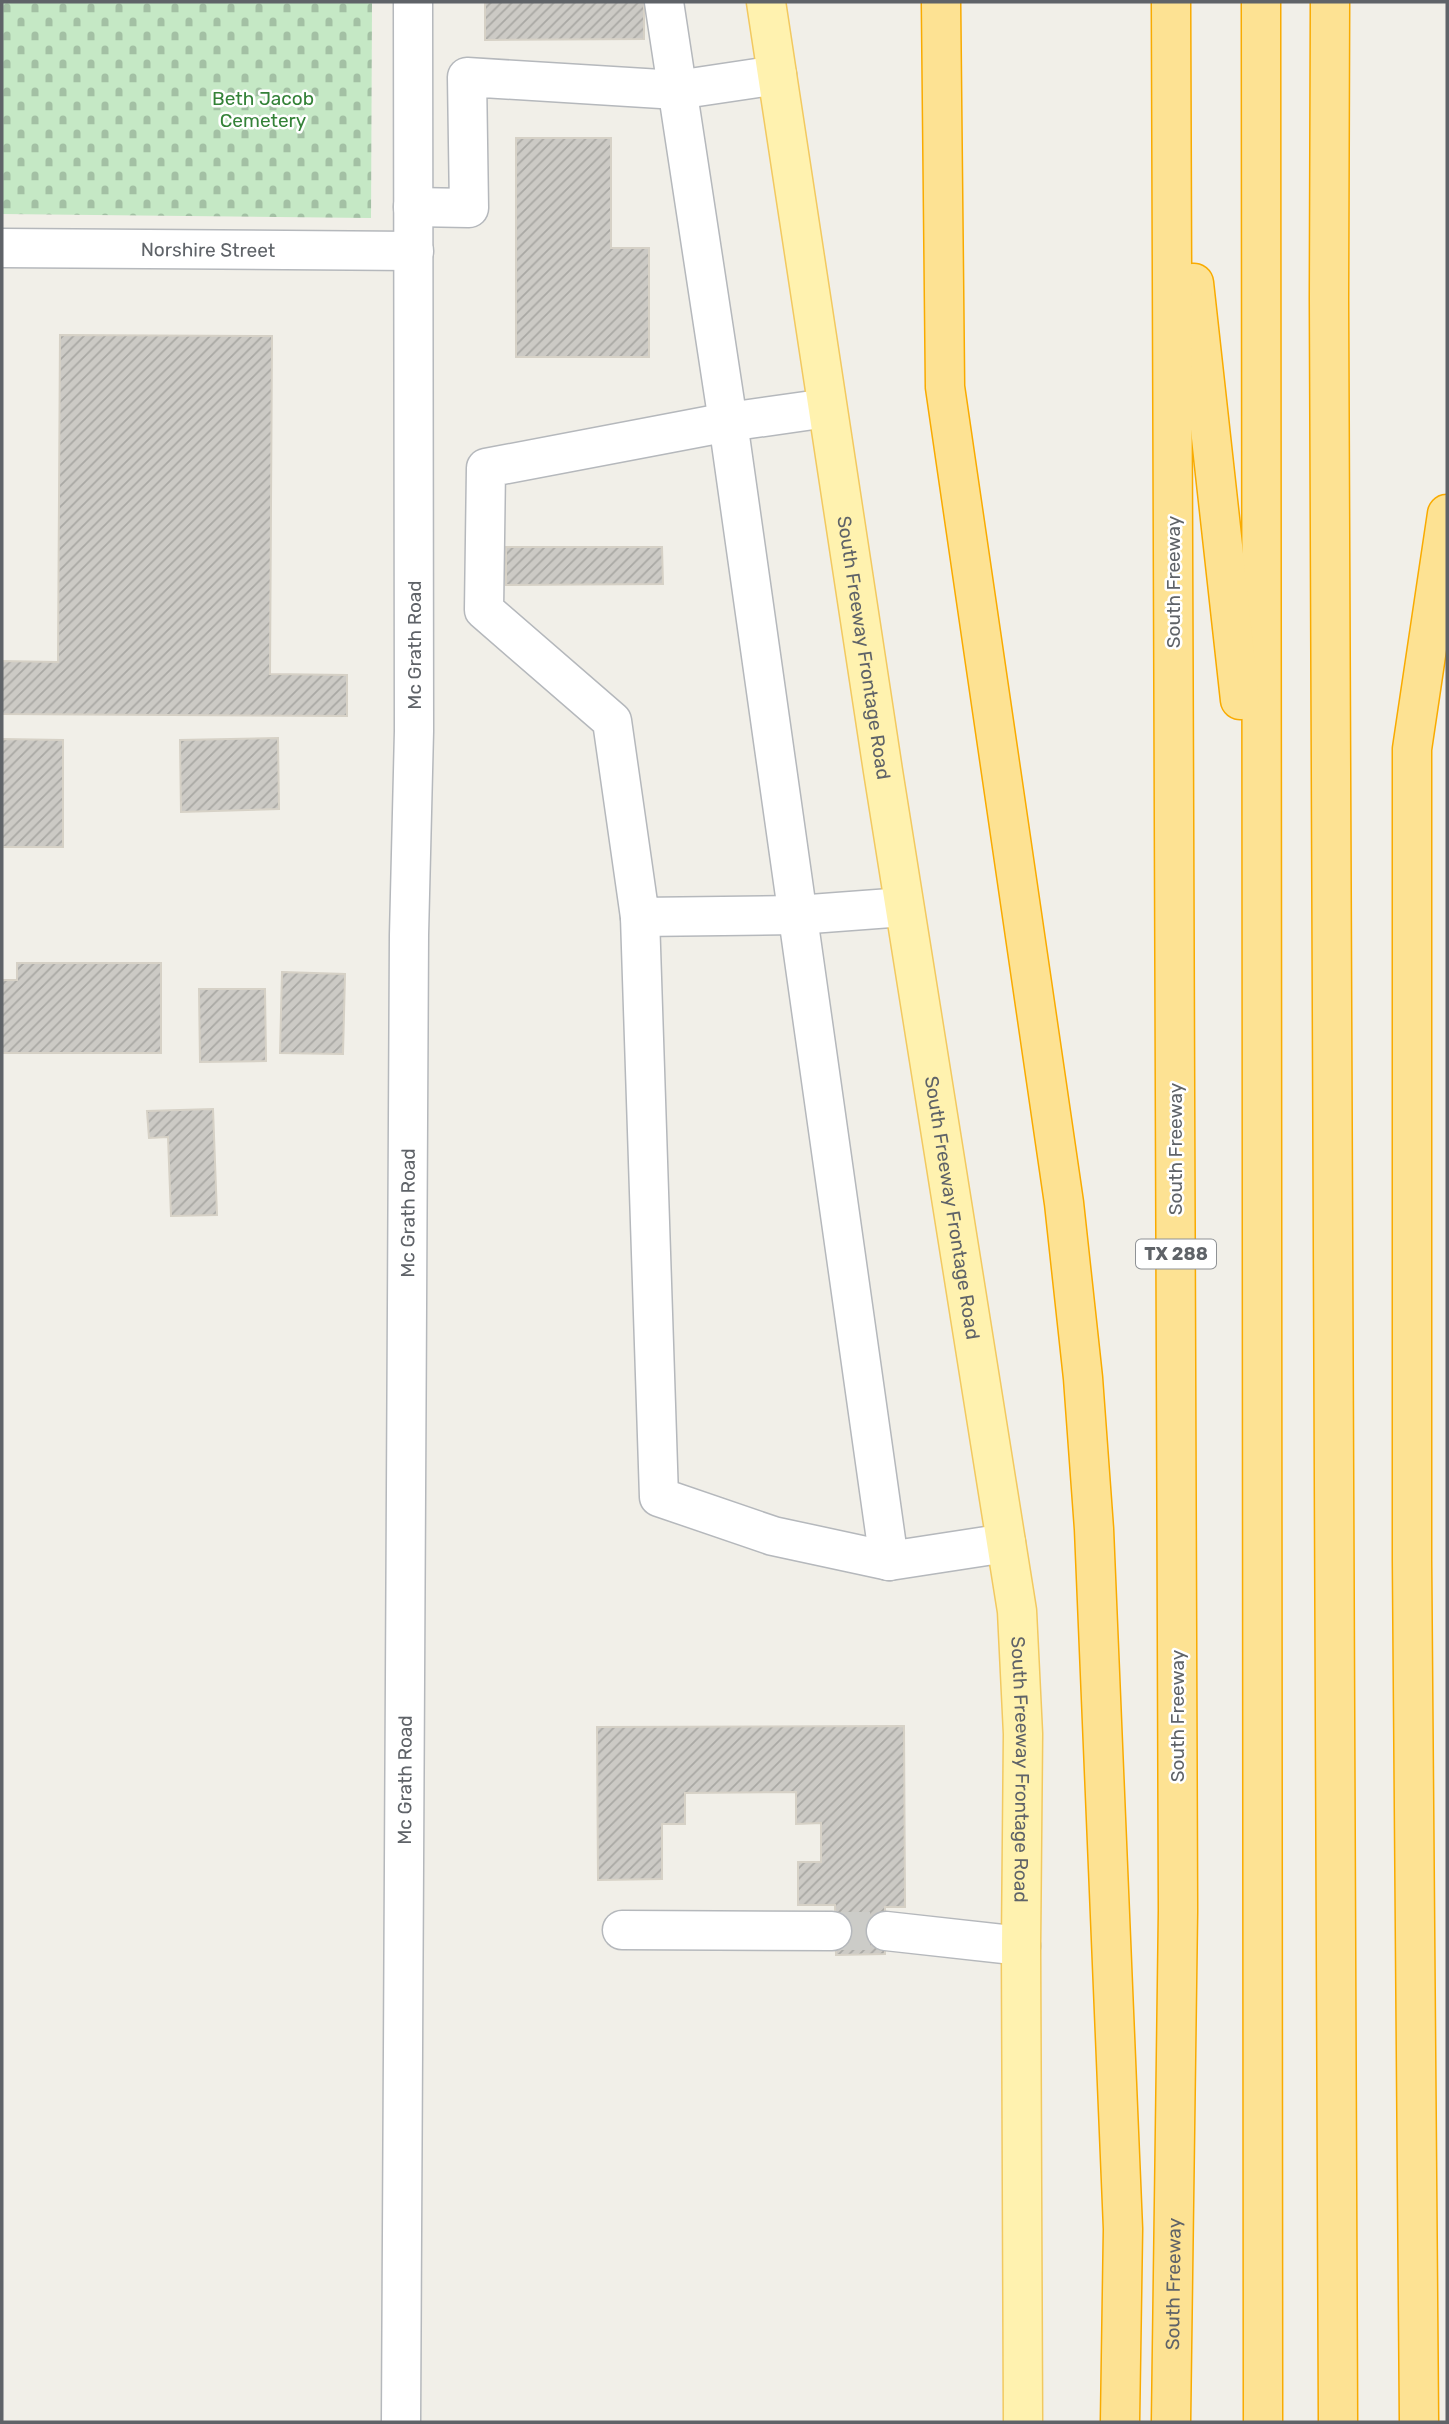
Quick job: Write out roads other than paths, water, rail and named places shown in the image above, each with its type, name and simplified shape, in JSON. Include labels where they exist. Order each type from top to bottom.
[{"type":"highway","points":[[941,2],[945,387],[1064,1203],[1083,1378],[1094,1529],[1123,2229],[1119,2422]]},
{"type":"highway","name":"South Freeway","points":[[1171,2],[1178,1911],[1171,2422]]},
{"type":"highway","points":[[1261,2],[1263,2422]]},
{"type":"highway","points":[[1330,2],[1338,2422]]},
{"type":"highway","points":[[1171,86],[1262,890]]},
{"type":"highway","points":[[1419,2422],[1412,1574],[1412,749],[1447,514]]},
{"type":"main road","name":"South Freeway Frontage Road","points":[[766,2],[904,907],[1017,1611],[1023,1734],[1023,2422]]},
{"type":"street","name":"Mc Grath Road","points":[[401,2422],[409,935],[414,731],[413,2]]},
{"type":"street","points":[[664,2],[728,422],[890,1561]]},
{"type":"street","points":[[413,207],[469,208],[467,77],[677,90],[778,75]]},
{"type":"street","name":"Norshire Street","points":[[2,247],[414,251]]},
{"type":"street","points":[[828,408],[728,422],[486,468],[484,610],[612,721],[640,917],[659,1497],[773,1536],[890,1561],[1006,1543]]},
{"type":"street","points":[[640,917],[797,915],[904,907]]},
{"type":"street","points":[[622,1930],[832,1931]]},
{"type":"street","points":[[886,1930],[1021,1946]]},
{"type":"tunnel","points":[[832,1931],[886,1931]]},
{"type":"park label","name":"Beth Jacob Cemetery","points":[[263,109]]}]
